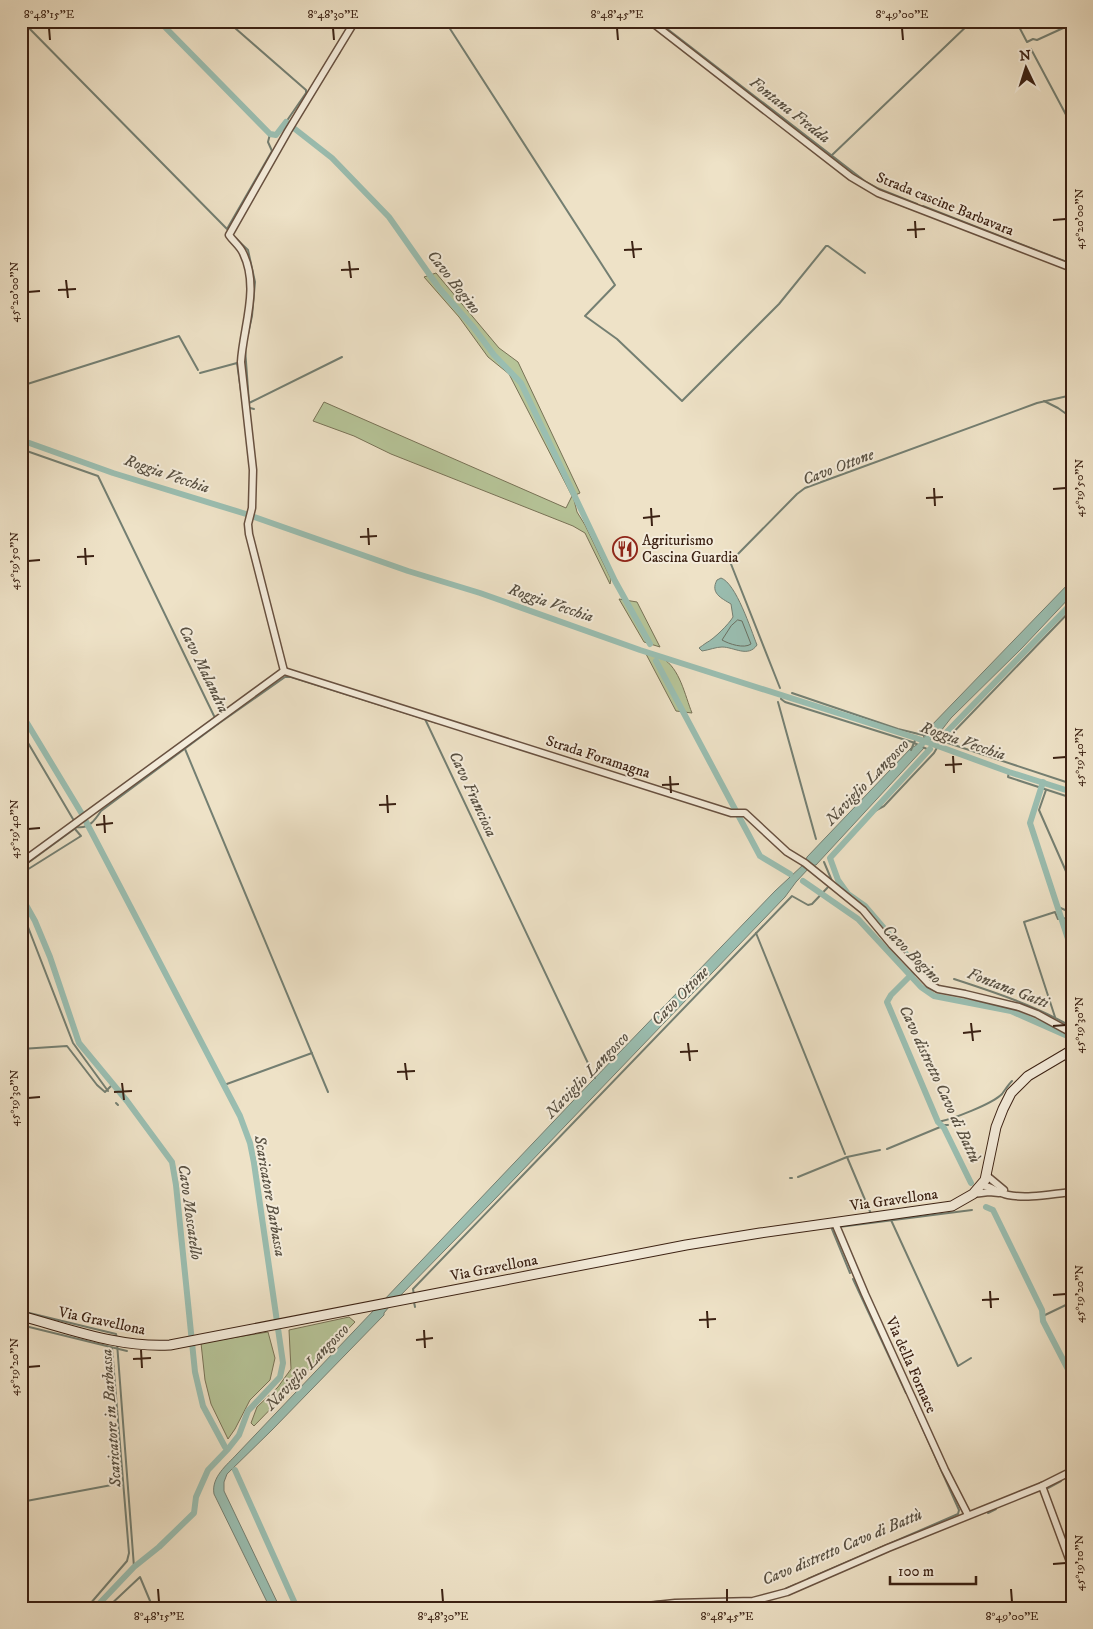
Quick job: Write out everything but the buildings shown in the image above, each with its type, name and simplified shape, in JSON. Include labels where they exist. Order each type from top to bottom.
[{"type":"main road","name":"Via Gravellona","points":[[21,1316],[116,1341],[153,1346],[285,1324],[686,1245],[941,1208],[960,1202],[973,1194],[982,1185],[987,1172],[996,1126],[1011,1093],[1028,1076],[1072,1050]]},
{"type":"street","points":[[21,863],[284,671],[249,534],[248,524],[253,500],[253,470],[241,362],[242,346],[249,313],[250,280],[246,261],[242,252],[230,237],[229,232],[355,21]]},
{"type":"street","name":"Strada cascine Barbavara","points":[[650,21],[852,177],[878,193],[1072,268]]},
{"type":"street","name":"Strada Foramagna","points":[[284,671],[731,813],[745,813],[787,852],[807,865],[863,910],[915,971],[929,984],[938,989],[1020,1007],[1072,1033]]},
{"type":"street","points":[[987,1172],[1011,1196]]},
{"type":"street","name":"Via Gravellona","points":[[982,1185],[991,1187],[1001,1194]]},
{"type":"street","name":"Via Gravellona","points":[[973,1194],[988,1192],[1020,1196],[1072,1192]]},
{"type":"street","name":"Via della Fornace","points":[[835,1223],[944,1470],[968,1516]]},
{"type":"street","points":[[628,1608],[675,1603],[736,1602],[767,1598],[802,1587],[888,1548],[1042,1486],[1072,1471]]},
{"type":"street","points":[[1042,1486],[1072,1567]]},
{"type":"green space","points":[[436,273],[499,348],[518,362],[580,493],[573,496],[577,512],[611,579],[610,584],[585,533],[573,526],[313,421],[324,402],[566,508],[572,496],[509,374],[488,357],[459,317],[424,277]]},
{"type":"green space","points":[[619,599],[637,602],[660,647],[644,642]]},
{"type":"green space","points":[[646,654],[662,658],[673,668],[678,675],[692,713],[676,711]]},
{"type":"green space","points":[[349,1317],[355,1322],[254,1426],[251,1423],[257,1407],[278,1387],[291,1369],[289,1330]]},
{"type":"green space","points":[[268,1332],[275,1358],[270,1380],[250,1400],[228,1439],[211,1404],[205,1380],[201,1343]]},
{"type":"water","points":[[721,578],[727,582],[737,597],[757,645],[749,651],[717,647],[702,651],[699,648],[717,635],[733,617],[731,604],[716,592],[715,585],[717,580]]},
{"type":"water","points":[[1072,580],[1072,595],[1022,648],[951,718],[937,736],[930,740],[923,737],[928,729]]},
{"type":"water","points":[[917,745],[924,748],[816,865],[810,866],[805,862],[807,857],[911,748]]},
{"type":"water","points":[[804,864],[809,868],[785,897],[494,1200],[398,1298],[383,1301],[775,891]]},
{"type":"water","points":[[389,1307],[384,1315],[227,1474],[224,1482],[224,1491],[280,1608],[270,1608],[214,1494],[215,1482],[225,1467],[374,1310]]},
{"type":"waterway","points":[[22,21],[227,229],[272,151],[268,142],[270,134]]},
{"type":"waterway","name":"Cavo Bogino","points":[[159,21],[270,134],[276,135],[286,122],[332,158],[389,217],[439,288],[474,328],[494,355],[521,383],[615,581],[650,644]]},
{"type":"waterway","points":[[227,21],[306,90],[306,93],[286,122]]},
{"type":"waterway","points":[[445,21],[615,285],[585,316],[617,339],[682,401],[779,304],[826,246],[865,273]]},
{"type":"waterway","name":"Fontana Fredda","points":[[657,21],[866,182],[917,204]]},
{"type":"waterway","points":[[831,156],[972,21]]},
{"type":"waterway","points":[[1016,21],[1027,42],[1033,39],[1037,40],[1072,24]]},
{"type":"waterway","points":[[1031,49],[1072,126]]},
{"type":"waterway","points":[[325,75],[340,52]]},
{"type":"waterway","points":[[876,195],[911,209]]},
{"type":"waterway","name":"Fontana Fredda","points":[[923,206],[1072,264]]},
{"type":"waterway","points":[[232,235],[248,250],[255,282],[252,316],[248,334]]},
{"type":"waterway","points":[[21,386],[179,336],[198,370]]},
{"type":"waterway","points":[[245,348],[249,403],[342,357]]},
{"type":"waterway","points":[[200,373],[237,363],[243,405]]},
{"type":"waterway","name":"Cavo Ottone","points":[[780,688],[731,564],[735,557],[797,494],[805,488],[1037,403],[1072,395]]},
{"type":"waterway","name":"Cavo Ottone","points":[[1044,401],[1072,418]]},
{"type":"waterway","points":[[250,408],[254,409]]},
{"type":"waterway","name":"Roggia Vecchia","points":[[21,440],[113,473],[246,514],[408,571],[480,593],[640,650],[916,738],[1009,772],[1072,792]]},
{"type":"waterway","name":"Cavo Malandra","points":[[21,449],[98,476],[216,720]]},
{"type":"waterway","name":"Cavo distretto Cavo di Battù","points":[[938,741],[1072,603]]},
{"type":"waterway","name":"Cavo distretto Cavo di Battù","points":[[944,742],[1072,609]]},
{"type":"waterway","name":"Cavo Bogino","points":[[656,661],[760,856],[790,874]]},
{"type":"waterway","name":"Cavo Franciosa","points":[[218,724],[285,677],[291,677],[425,719],[595,1078]]},
{"type":"waterway","name":"Naviglio Langosco","points":[[792,693],[898,729],[927,736]]},
{"type":"waterway","name":"Naviglio Langosco","points":[[782,695],[781,699],[785,702],[912,742],[929,750]]},
{"type":"waterway","name":"Cavo Ottone","points":[[778,702],[816,839]]},
{"type":"waterway","name":"Scaricatore Barbassa","points":[[21,713],[82,814],[240,1116],[250,1143],[254,1163],[283,1363],[280,1377],[248,1411],[239,1435],[208,1470],[196,1497],[194,1513],[159,1547],[134,1567],[95,1608]]},
{"type":"waterway","points":[[425,719],[437,723]]},
{"type":"waterway","name":"Cavo Malandra","points":[[21,868],[77,827],[85,827],[91,823],[101,811],[218,724]]},
{"type":"waterway","points":[[21,731],[73,819]]},
{"type":"waterway","name":"Roggia Vecchia","points":[[917,749],[933,733]]},
{"type":"waterway","name":"Naviglio Langosco","points":[[911,750],[916,738]]},
{"type":"waterway","name":"Cavo distretto Cavo di Battù","points":[[939,740],[1072,784]]},
{"type":"waterway","points":[[871,813],[884,806],[934,753],[938,746]]},
{"type":"waterway","points":[[185,749],[328,1092]]},
{"type":"waterway","name":"Cavo distretto Cavo di Battù","points":[[930,749],[830,858],[838,880],[848,894],[865,906],[918,968],[891,995],[887,1002],[938,1122],[944,1128],[971,1183]]},
{"type":"waterway","points":[[1009,772],[1008,777],[1072,798]]},
{"type":"waterway","points":[[1043,782],[1030,823],[1072,951]]},
{"type":"waterway","points":[[1046,790],[1039,810],[1072,885]]},
{"type":"waterway","points":[[22,873],[81,836],[75,829]]},
{"type":"waterway","name":"Cavo Ottone","points":[[824,862],[832,881]]},
{"type":"waterway","name":"Cavo Bogino","points":[[803,881],[858,919],[921,987],[934,996],[1011,1011],[1072,1038]]},
{"type":"waterway","name":"Cavo Ottone","points":[[414,1295],[413,1289],[792,896],[808,905],[812,904],[830,885]]},
{"type":"waterway","name":"Cavo Moscatello","points":[[21,896],[35,921],[50,957],[79,1043],[127,1101],[172,1162],[195,1372],[203,1406],[225,1447]]},
{"type":"waterway","points":[[1056,906],[1072,913]]},
{"type":"waterway","points":[[21,909],[73,1043],[108,1091]]},
{"type":"waterway","name":"Fontana Gatti","points":[[1055,1017],[1024,922],[1055,912],[1058,919],[1063,918],[1072,921]]},
{"type":"waterway","name":"Cavo distretto Cavo di Battù","points":[[756,933],[845,1154]]},
{"type":"waterway","name":"Fontana Gatti","points":[[954,979],[1029,1006],[1072,1027]]},
{"type":"waterway","name":"Scaricatore in Barbassa","points":[[21,1049],[67,1046],[97,1085],[105,1092],[113,1084]]},
{"type":"waterway","points":[[224,1085],[312,1053]]},
{"type":"waterway","points":[[938,1122],[990,1102],[1002,1094],[1012,1081]]},
{"type":"waterway","points":[[887,1149],[948,1125]]},
{"type":"waterway","points":[[798,1177],[847,1157],[880,1150]]},
{"type":"waterway","name":"Cavo distretto Cavo di Battù","points":[[847,1157],[871,1214]]},
{"type":"waterway","name":"Cavo distretto Cavo di Battù","points":[[986,1207],[993,1210],[1042,1310],[1043,1321],[1072,1377]]},
{"type":"waterway","name":"Cavo distretto Cavo di Battù","points":[[839,1227],[972,1210]]},
{"type":"waterway","points":[[891,1220],[958,1366],[971,1358]]},
{"type":"waterway","name":"Cavo distretto Cavo di Battù","points":[[835,1228],[832,1229],[850,1273]]},
{"type":"waterway","name":"Cavo distretto Cavo di Battù","points":[[853,1279],[906,1393]]},
{"type":"waterway","name":"Cavo Ottone","points":[[414,1302],[415,1307]]},
{"type":"waterway","points":[[1043,1316],[1072,1302]]},
{"type":"waterway","name":"Scaricatore in Barbassa","points":[[21,1311],[116,1334],[117,1339]]},
{"type":"waterway","points":[[21,1325],[127,1351]]},
{"type":"waterway","name":"Scaricatore in Barbassa","points":[[117,1343],[134,1567]]},
{"type":"waterway","points":[[93,1608],[90,1604],[127,1561],[129,1553],[112,1348]]},
{"type":"waterway","name":"Cavo distretto Cavo di Battù","points":[[808,1579],[958,1514],[959,1510],[909,1398]]},
{"type":"waterway","name":"Cavo Moscatello","points":[[235,1470],[297,1608]]},
{"type":"waterway","name":"Cavo distretto Cavo di Battù","points":[[1048,1488],[1061,1481]]},
{"type":"waterway","points":[[21,1502],[117,1484]]},
{"type":"waterway","name":"Cavo distretto Cavo di Battù","points":[[988,1513],[996,1509]]},
{"type":"waterway","points":[[107,1608],[140,1577],[153,1608]]},
{"type":"waterway","name":"Cavo distretto Cavo di Battù","points":[[785,1589],[797,1584]]},
{"type":"waterway","name":"Cavo distretto Cavo di Battù","points":[[616,1608],[662,1601]]},
{"type":"place","name":"Agriturismo Cascina Guardia","points":[[625,549]]}]
